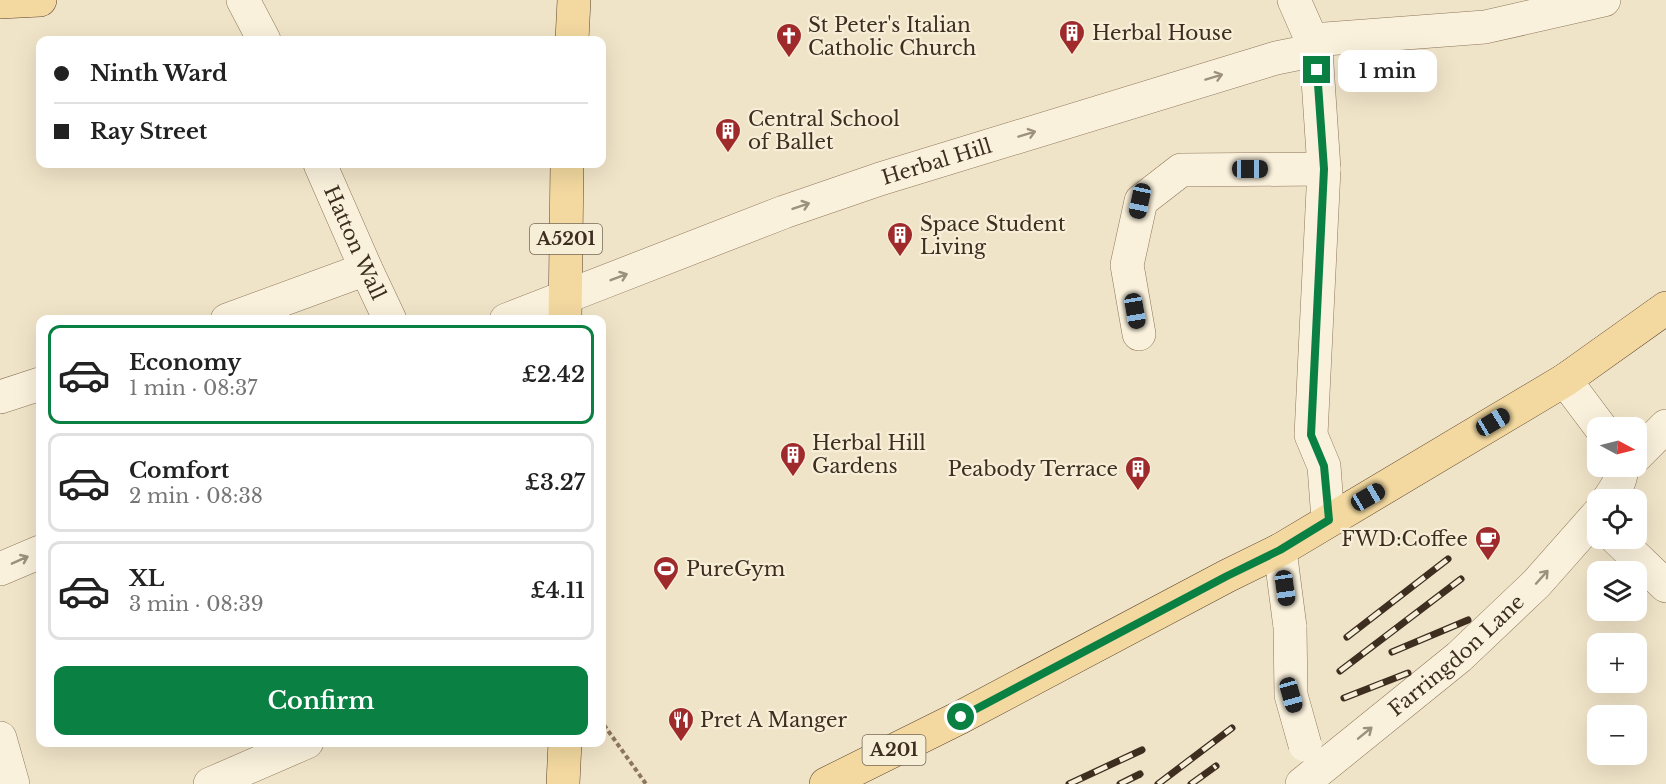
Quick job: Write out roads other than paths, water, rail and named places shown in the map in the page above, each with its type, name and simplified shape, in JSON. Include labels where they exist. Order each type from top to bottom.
[{"type":"main road","points":[[0,2],[40,0]]},
{"type":"main road","points":[[572,36],[573,0]]},
{"type":"main road","name":"A5201","points":[[565,308],[567,168]]},
{"type":"main road","name":"A201","points":[[826,784],[961,717],[1280,550],[1565,380],[1666,308]]},
{"type":"main road","points":[[563,784],[565,747]]},
{"type":"street","points":[[243,0],[262,36]]},
{"type":"street","points":[[1294,0],[1314,45],[1324,169],[1311,435],[1324,466],[1329,520]]},
{"type":"street","name":"Herbal Hill","points":[[531,315],[565,308],[784,212],[880,179],[1314,45],[1485,27],[1604,0]]},
{"type":"street","name":"Hatton Wall","points":[[322,168],[388,315]]},
{"type":"street","points":[[1139,334],[1127,265],[1140,201],[1181,170],[1324,169]]},
{"type":"street","points":[[241,315],[366,269]]},
{"type":"street","points":[[1565,380],[1593,417]]},
{"type":"street","points":[[0,397],[36,385]]},
{"type":"street","name":"Farringdon Lane","points":[[1647,445],[1666,426]]},
{"type":"street","name":"Farringdon Lane","points":[[1308,766],[1459,657],[1587,534]]},
{"type":"street","points":[[1632,549],[1666,586]]},
{"type":"street","points":[[1280,550],[1290,627],[1291,695],[1308,766]]},
{"type":"street","points":[[0,569],[36,554]]},
{"type":"street","points":[[0,738],[13,784]]},
{"type":"street","points":[[210,784],[250,776],[299,747]]},
{"type":"railway","points":[[1347,637],[1448,559]]},
{"type":"railway","points":[[1340,671],[1461,579]]},
{"type":"railway","points":[[1392,652],[1468,620]]},
{"type":"railway","points":[[1344,698],[1408,673]]},
{"type":"railway","points":[[1158,784],[1232,728]]},
{"type":"railway","points":[[1069,784],[1142,750]]},
{"type":"railway","points":[[1191,784],[1216,766]]},
{"type":"railway","points":[[1120,784],[1140,774]]},
{"type":"place","name":"Herbal House","points":[[1072,56]]},
{"type":"place","name":"St Peter's Italian Catholic Church","points":[[789,59]]},
{"type":"place","name":"Central School of Ballet","points":[[728,154]]},
{"type":"place","name":"Space Student Living","points":[[900,258]]},
{"type":"place","name":"Herbal Hill Gardens","points":[[793,478]]},
{"type":"place","name":"Peabody Terrace","points":[[1138,492]]},
{"type":"place","name":"FWD:Coffee","points":[[1488,562]]},
{"type":"place","name":"PureGym","points":[[666,592]]},
{"type":"place","name":"Pret A Manger","points":[[681,743]]}]
